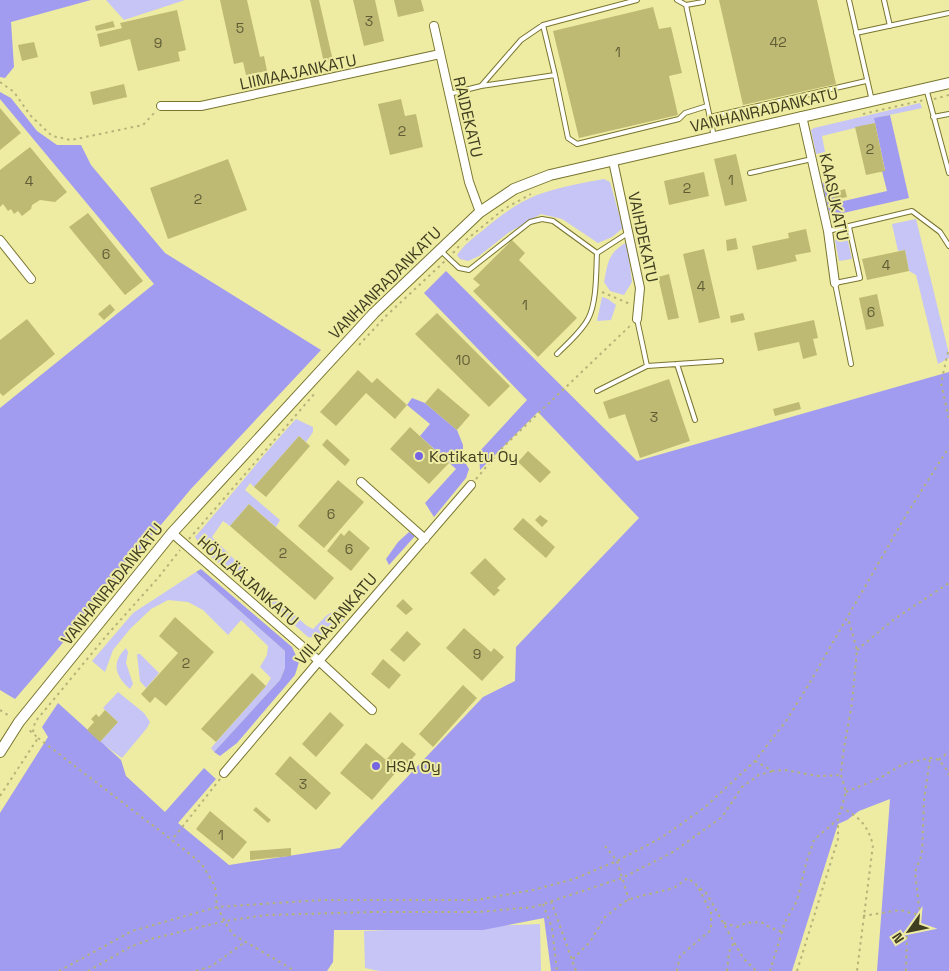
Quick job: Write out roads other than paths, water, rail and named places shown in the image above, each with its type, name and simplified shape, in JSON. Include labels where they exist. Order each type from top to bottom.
[{"type":"street","name":"RAIDEKATU","points":[[434,26],[469,182],[480,212]]},
{"type":"street","name":"LIIMAAJANKATU","points":[[161,106],[201,106],[440,54]]},
{"type":"street","name":"VANHANRADANKATU","points":[[1,748],[19,722],[172,533],[367,320],[480,212],[514,190],[550,175],[949,83]]},
{"type":"street","name":"KAASUKATU","points":[[802,116],[828,231],[835,283]]},
{"type":"street","name":"VAIHDEKATU","points":[[613,161],[640,288],[637,319]]},
{"type":"street","points":[[0,240],[31,278]]},
{"type":"street","points":[[361,482],[424,539]]},
{"type":"street","name":"VIILAAJANKATU","points":[[224,773],[318,660],[471,485]]},
{"type":"street","name":"HÖYLÄÄJANKATU","points":[[172,533],[318,660],[372,710]]},
{"type":"lane","points":[[481,86],[521,40],[544,25],[637,0]]},
{"type":"lane","points":[[676,0],[686,5],[703,2],[702,0]]},
{"type":"lane","points":[[849,0],[872,101]]},
{"type":"lane","points":[[884,0],[890,26]]},
{"type":"lane","points":[[686,5],[714,137]]},
{"type":"lane","points":[[856,33],[949,13]]},
{"type":"lane","points":[[544,25],[568,138],[577,144],[679,119],[685,113],[707,106]]},
{"type":"lane","points":[[449,94],[481,86],[555,75]]},
{"type":"lane","points":[[710,117],[866,81]]},
{"type":"lane","points":[[926,88],[949,173]]},
{"type":"lane","points":[[933,117],[949,114]]},
{"type":"lane","points":[[750,173],[812,159]]},
{"type":"lane","points":[[828,231],[912,210],[940,232],[949,246]]},
{"type":"lane","points":[[439,250],[458,268],[469,270],[530,222],[542,219],[553,221],[597,253]]},
{"type":"lane","points":[[849,227],[860,278],[835,283],[851,364]]},
{"type":"lane","points":[[597,253],[628,233]]},
{"type":"lane","points":[[557,354],[589,318],[596,289],[597,253]]},
{"type":"lane","points":[[637,319],[647,366]]},
{"type":"lane","points":[[597,390],[647,366],[721,361]]},
{"type":"lane","points":[[677,364],[695,420]]},
{"type":"place","name":"Kotikatu Oy","points":[[419,456]]},
{"type":"place","name":"HSA Oy","points":[[376,766]]}]
